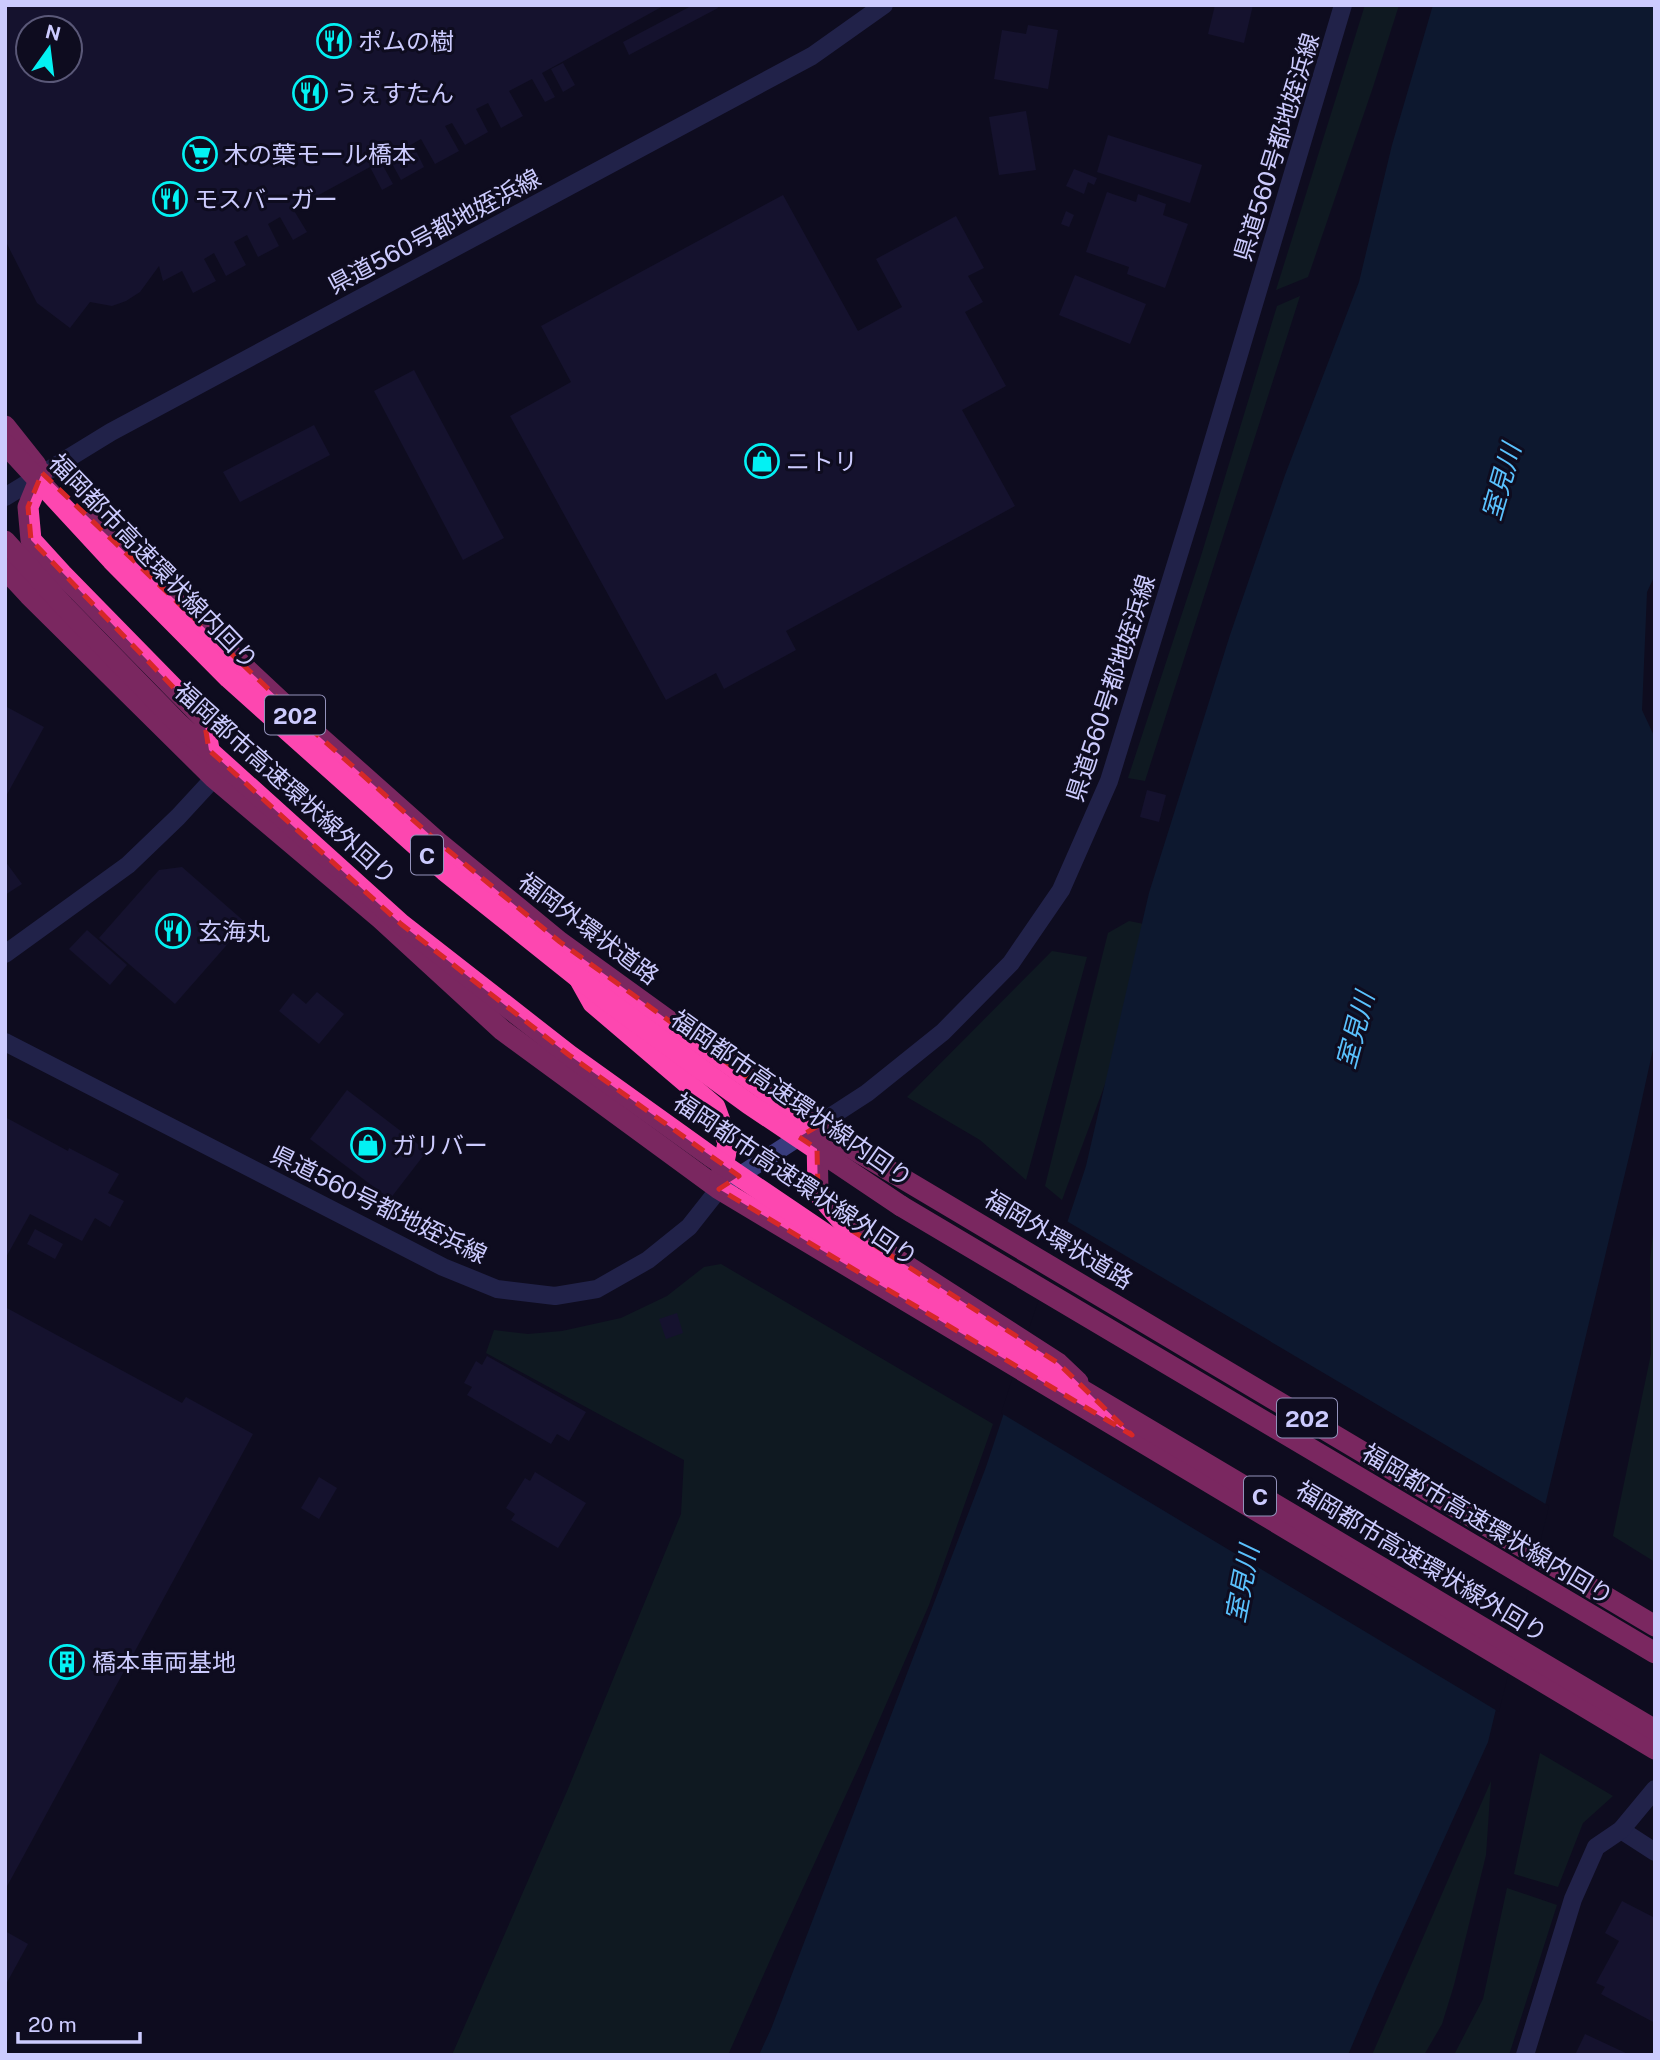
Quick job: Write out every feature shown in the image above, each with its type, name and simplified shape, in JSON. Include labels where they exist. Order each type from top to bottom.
[{"type":"highway","name":"福岡外環状道路","points":[[5,426],[42,473],[111,544],[304,723],[438,842],[560,942],[816,1127],[960,1210],[1655,1626]]},
{"type":"highway","name":"福岡都市高速環状線内回り","points":[[5,444],[112,560],[229,678],[444,871],[609,1002],[749,1104],[901,1206],[1655,1653]]},
{"type":"highway","points":[[42,473],[28,507],[31,540],[204,719],[214,778]]},
{"type":"highway","name":"福岡都市高速環状線外回り","points":[[5,541],[178,723],[401,924],[580,1062],[722,1164],[866,1261],[1655,1730]]},
{"type":"highway","points":[[5,569],[214,778],[381,919],[502,1030],[719,1189],[1655,1749]]},
{"type":"highway","points":[[560,942],[593,1003],[715,1107],[728,1143],[719,1189]]},
{"type":"highway","points":[[816,1127],[818,1192],[848,1228],[1058,1363],[1132,1435]]},
{"type":"street","name":"県道560号都地姪浜線","points":[[5,497],[123,425],[812,56],[884,5]]},
{"type":"street","name":"県道560号都地姪浜線","points":[[5,1042],[431,1261],[497,1289],[555,1296],[597,1289],[649,1260],[689,1227],[719,1189],[867,1093],[943,1032],[1011,964],[1061,890],[1109,781],[1343,5]]},
{"type":"street","points":[[5,954],[128,865],[214,778]]},
{"type":"street","points":[[1525,2055],[1578,1888],[1596,1847],[1621,1830],[1655,1790]]},
{"type":"street","points":[[1621,1830],[1655,1852]]},
{"type":"highlighted area","points":[[42,473],[304,723],[438,842],[560,942],[816,1127],[799,1137],[817,1149],[818,1193],[848,1228],[1058,1363],[1132,1435],[719,1189],[739,1176],[569,1055],[401,924],[209,750],[204,719],[31,540],[28,507]]},
{"type":"green space","points":[[1365,5],[1399,5],[1308,277],[1276,290]]},
{"type":"green space","points":[[1300,296],[1145,781],[1128,778],[1201,556],[1277,306]]},
{"type":"green space","points":[[1129,921],[1163,928],[1062,1200],[1045,1186],[1108,933]]},
{"type":"green space","points":[[1052,951],[1087,957],[1026,1180],[980,1140],[907,1097]]},
{"type":"green space","points":[[1655,1215],[1655,1562],[1613,1536],[1651,1354],[1650,1261]]},
{"type":"green space","points":[[721,1264],[993,1424],[929,1605],[728,2055],[452,2055],[568,1789],[681,1514],[684,1460],[486,1353],[494,1330],[528,1334],[562,1331],[621,1318],[667,1296],[704,1267]]},
{"type":"green space","points":[[1540,1753],[1613,1796],[1583,1823],[1558,1887],[1514,1874]]},
{"type":"green space","points":[[1491,1781],[1486,1855],[1442,2024],[1424,2055],[1372,2055]]},
{"type":"green space","points":[[1507,1888],[1557,1905],[1509,2055],[1454,2055],[1483,1999]]},
{"type":"water","name":"室見川","points":[[1433,5],[1655,5],[1655,575],[1647,592],[1642,710],[1655,738],[1655,1040],[1488,1742],[1348,2055],[759,2055],[986,1467],[1086,1166],[1149,893],[1230,635],[1285,475],[1359,282],[1392,145]]},
{"type":"pier","points":[[1065,1220],[1549,1506],[1499,1712],[1001,1413]]},
{"type":"building","name":"木の葉モール橋本","points":[[5,5],[665,5],[542,73],[555,97],[545,102],[532,79],[509,91],[523,116],[501,128],[488,103],[476,109],[488,132],[465,145],[452,123],[445,126],[459,151],[435,164],[421,139],[381,162],[393,184],[382,190],[370,167],[293,209],[307,232],[293,240],[280,217],[268,224],[279,246],[258,257],[247,235],[234,242],[246,265],[226,276],[214,253],[204,259],[216,281],[193,293],[182,271],[163,281],[159,266],[140,292],[112,306],[90,302],[70,328],[37,303],[6,242]]},
{"type":"building","points":[[693,5],[717,5],[718,8],[629,55],[623,42]]},
{"type":"building","points":[[1215,5],[1253,5],[1244,43],[1208,34]]},
{"type":"building","points":[[1028,25],[1058,30],[1048,89],[994,79],[1002,30],[1026,34]]},
{"type":"building","points":[[563,63],[575,85],[563,92],[551,69]]},
{"type":"building","points":[[1026,111],[1036,170],[999,175],[989,117]]},
{"type":"building","points":[[1108,135],[1202,165],[1190,203],[1097,172]]},
{"type":"building","points":[[413,145],[424,167],[401,180],[389,158]]},
{"type":"building","points":[[1074,169],[1097,178],[1094,185],[1088,182],[1084,194],[1066,186]]},
{"type":"building","points":[[1107,192],[1136,202],[1138,194],[1166,204],[1163,215],[1188,224],[1165,288],[1127,274],[1129,267],[1086,252]]},
{"type":"building","name":"ニトリ","points":[[783,195],[858,331],[902,307],[876,259],[956,216],[984,268],[968,276],[983,302],[965,312],[1006,386],[962,410],[1015,506],[786,631],[796,650],[724,689],[716,673],[666,700],[510,416],[571,382],[541,326]]},
{"type":"building","points":[[1066,211],[1074,215],[1069,227],[1061,224]]},
{"type":"building","points":[[1075,275],[1146,304],[1130,344],[1059,315]]},
{"type":"building","points":[[414,370],[504,538],[463,560],[374,391]]},
{"type":"building","points":[[314,425],[330,455],[240,502],[223,472]]},
{"type":"building","points":[[5,706],[44,727],[5,798]]},
{"type":"building","points":[[1147,790],[1166,795],[1159,822],[1140,817]]},
{"type":"building","points":[[5,861],[22,884],[5,895]]},
{"type":"building","name":"玄海丸","points":[[182,867],[246,923],[175,1004],[99,938],[159,870]]},
{"type":"building","points":[[87,930],[127,965],[110,985],[69,949]]},
{"type":"building","points":[[317,992],[344,1014],[319,1044],[279,1011],[293,993],[306,1004]]},
{"type":"building","name":"ガリバー","points":[[347,1090],[427,1151],[390,1199],[310,1139]]},
{"type":"building","points":[[5,1117],[68,1151],[69,1148],[119,1174],[108,1193],[124,1201],[110,1227],[95,1218],[82,1241],[30,1214],[5,1259]]},
{"type":"building","points":[[35,1229],[63,1244],[55,1259],[27,1244]]},
{"type":"building","name":"橋本車両基地","points":[[5,1307],[182,1403],[186,1397],[253,1434],[5,1890]]},
{"type":"building","points":[[677,1313],[683,1333],[666,1339],[659,1319]]},
{"type":"building","points":[[487,1356],[586,1412],[569,1441],[557,1434],[551,1444],[467,1395],[472,1387],[464,1383],[476,1361],[482,1365]]},
{"type":"building","points":[[535,1472],[586,1503],[558,1548],[511,1520],[515,1514],[506,1508],[525,1478],[530,1481]]},
{"type":"building","points":[[319,1477],[337,1488],[319,1519],[301,1508]]},
{"type":"building","points":[[1622,1901],[1655,1918],[1655,2023],[1601,1994],[1605,1987],[1596,1983],[1619,1941],[1605,1933]]},
{"type":"building","points":[[5,1931],[28,1944],[5,1986]]},
{"type":"building","points":[[1585,2034],[1630,2055],[1575,2055]]},
{"type":"place","name":"ポムの樹","points":[[334,41]]},
{"type":"place","name":"うぇすたん","points":[[310,93]]},
{"type":"place","name":"木の葉モール橋本","points":[[200,154]]},
{"type":"place","name":"モスバーガー","points":[[170,199]]},
{"type":"place","name":"ニトリ","points":[[762,461]]},
{"type":"place","name":"玄海丸","points":[[173,931]]},
{"type":"place","name":"ガリバー","points":[[368,1145]]},
{"type":"place","name":"橋本車両基地","points":[[67,1662]]}]
